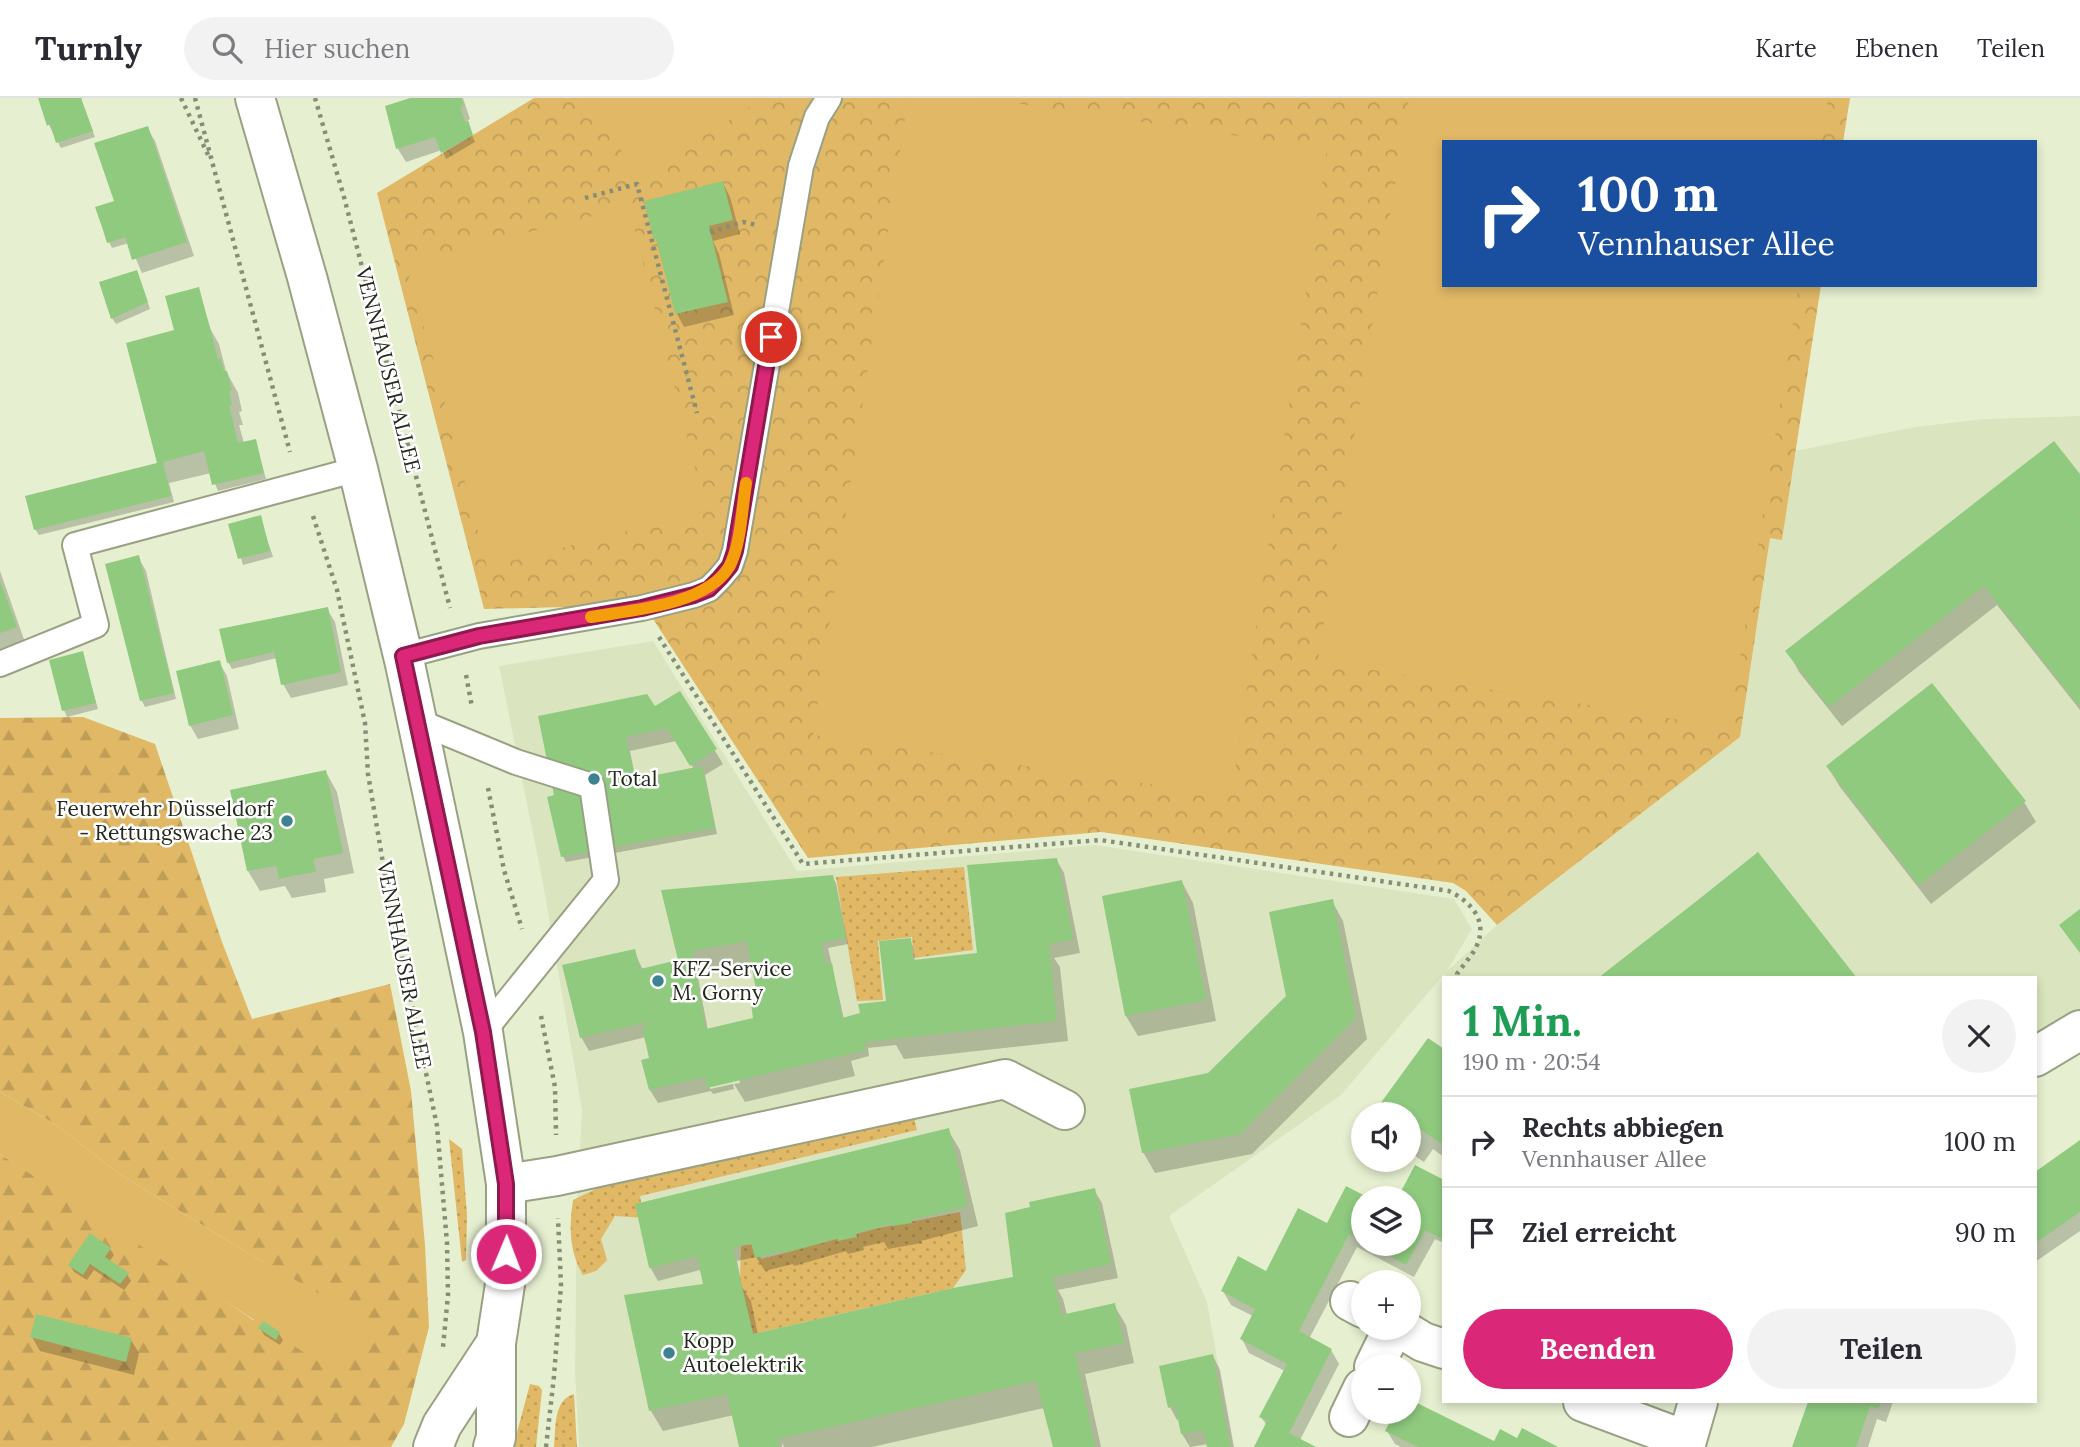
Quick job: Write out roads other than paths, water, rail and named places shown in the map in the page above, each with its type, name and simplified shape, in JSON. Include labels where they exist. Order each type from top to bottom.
[{"type":"main road","points":[[255,98],[307,276],[358,469],[403,656],[483,1032],[506,1184],[506,1278],[496,1343],[496,1437],[493,1447]]},
{"type":"main road","points":[[2037,1056],[2080,1030]]},
{"type":"main road","points":[[506,1184],[570,1173],[1005,1079],[1065,1110]]},
{"type":"main road","points":[[1420,1340],[1442,1348]]},
{"type":"main road","points":[[433,1447],[442,1425],[496,1343]]},
{"type":"main road","points":[[450,1447],[496,1343]]},
{"type":"main road","points":[[1585,1403],[1685,1444],[1698,1403]]},
{"type":"lane","points":[[403,656],[479,636],[642,608],[694,595],[709,589],[730,566],[735,551],[801,166],[817,117],[829,98]]},
{"type":"lane","points":[[0,664],[96,625],[75,545],[358,469]]},
{"type":"lane","points":[[417,721],[516,762],[592,786],[606,880],[483,1032]]},
{"type":"place","name":"Total","points":[[594,779]]},
{"type":"place","name":"Feuerwehr Düsseldorf - Rettungswache 23","points":[[287,821]]},
{"type":"place","name":"KFZ-Service M. Gorny","points":[[658,981]]},
{"type":"place","name":"Kopp Autoelektrik","points":[[669,1353]]}]
